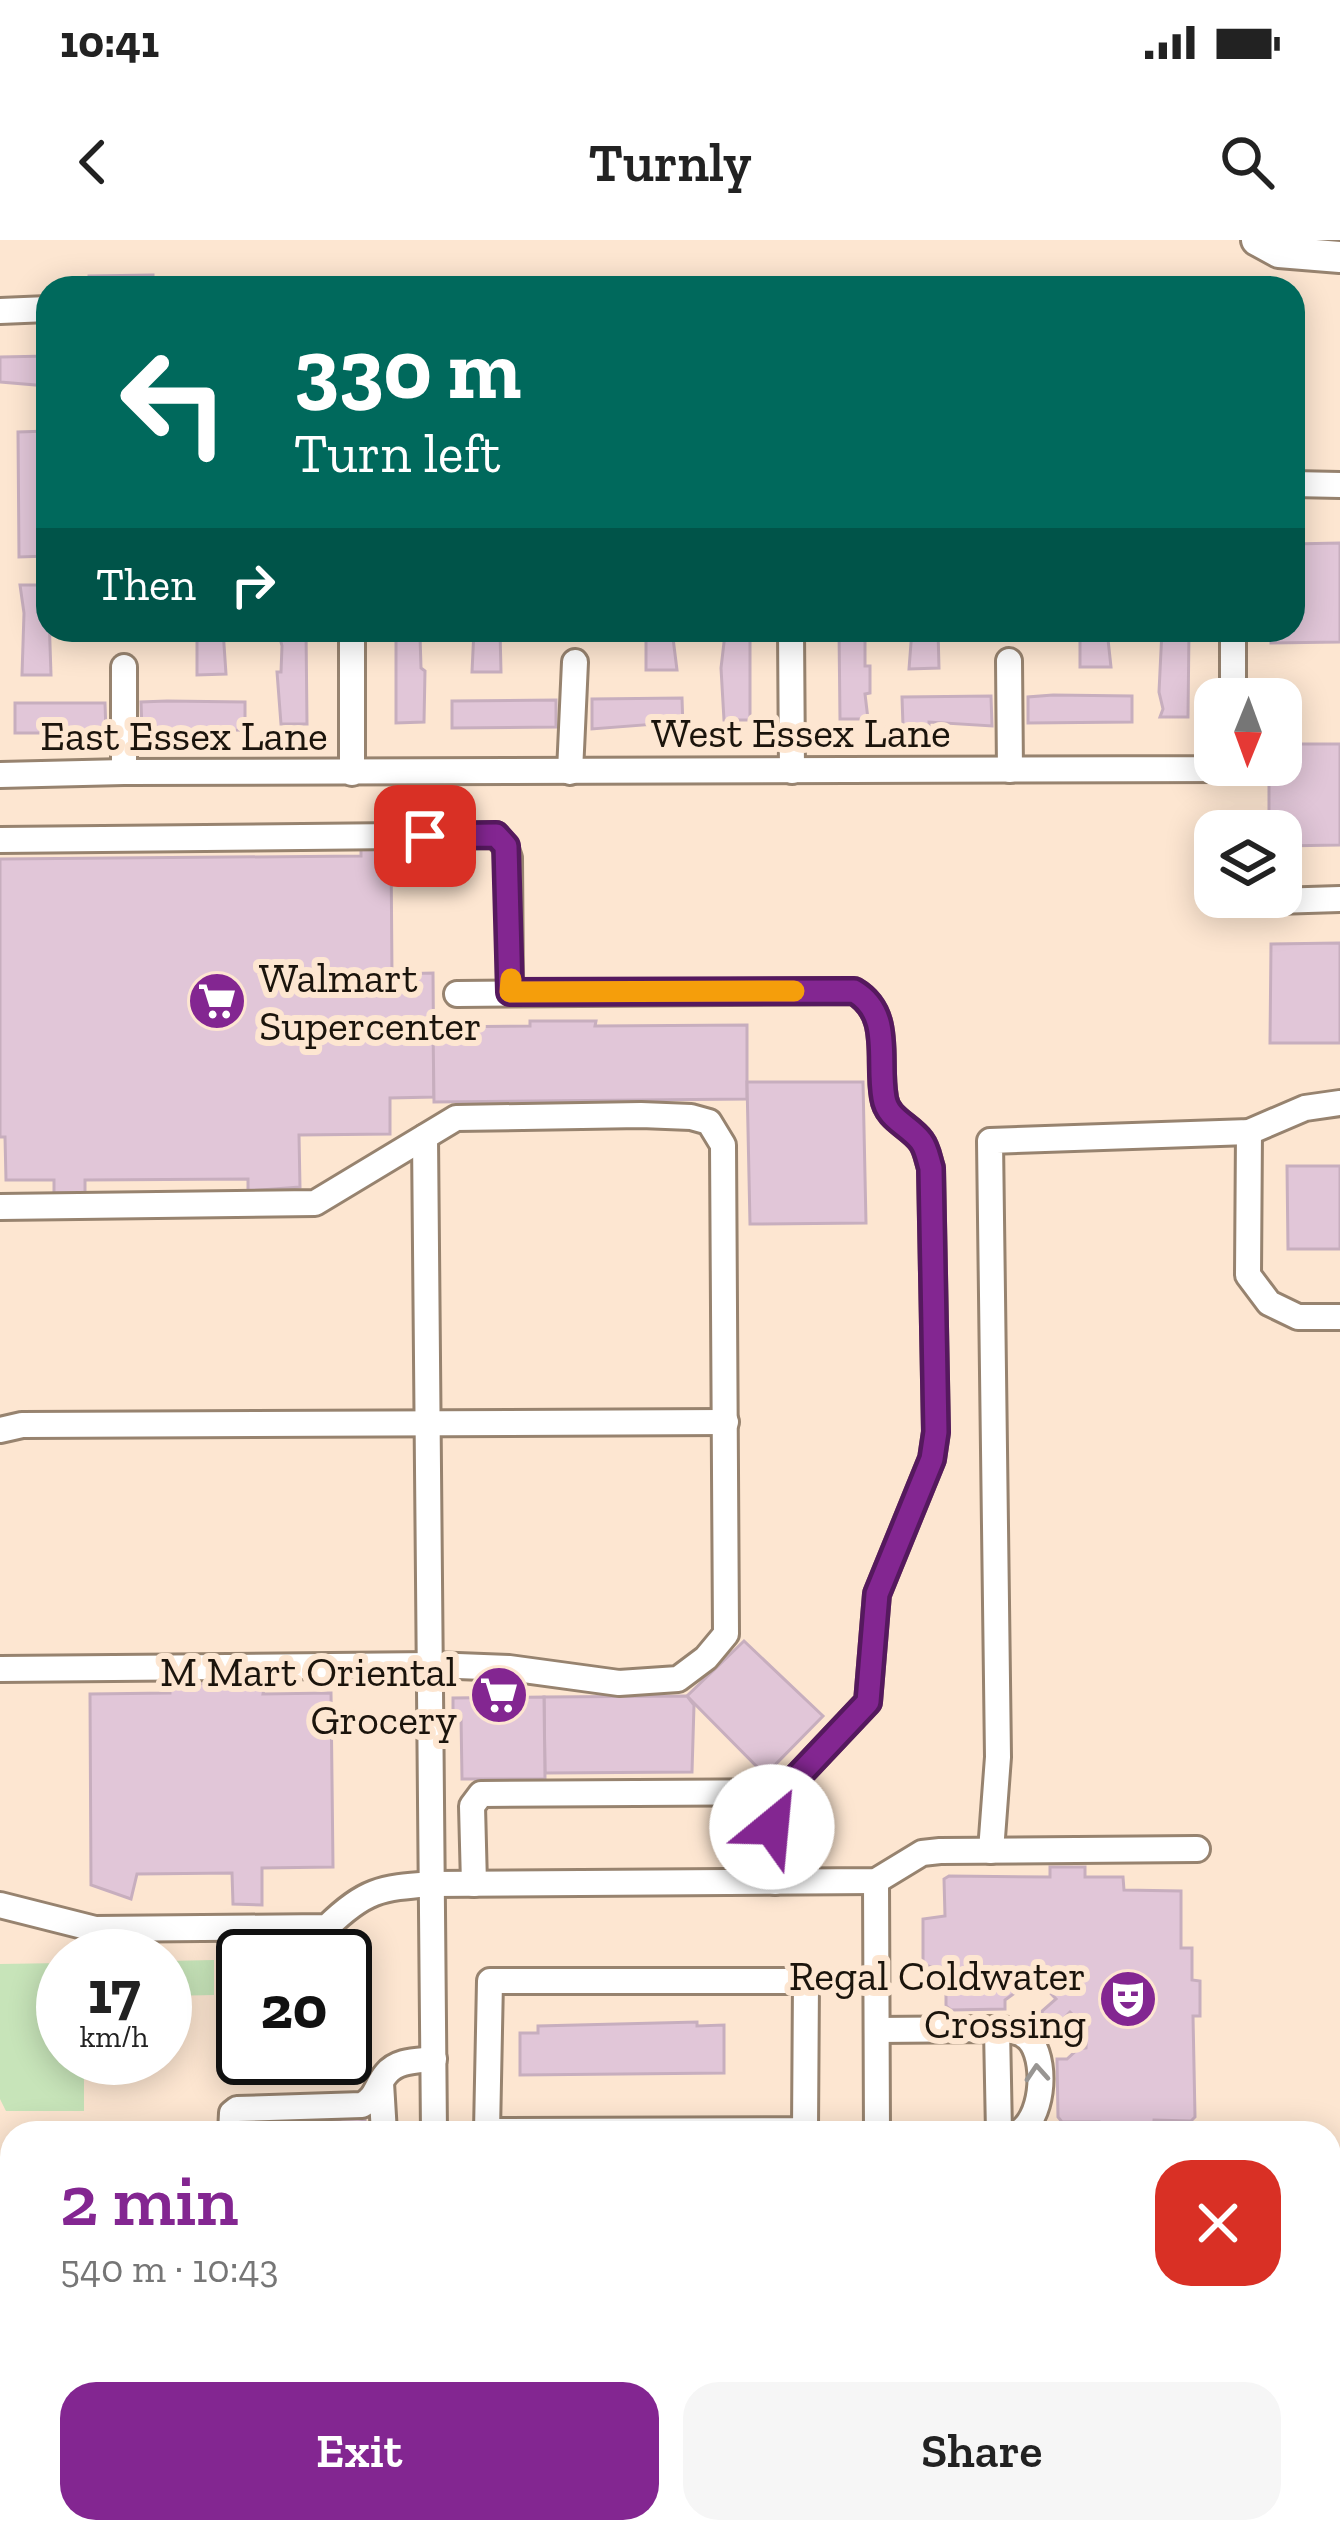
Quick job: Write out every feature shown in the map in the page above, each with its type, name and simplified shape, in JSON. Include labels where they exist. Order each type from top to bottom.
[{"type":"main road","points":[[1257,240],[1280,252],[1340,257]]},
{"type":"street","points":[[0,311],[36,310]]},
{"type":"street","points":[[1305,484],[1340,485]]},
{"type":"street","points":[[353,642],[360,773]]},
{"type":"street","points":[[791,642],[792,771]]},
{"type":"street","points":[[1233,642],[1233,678]]},
{"type":"street","points":[[570,772],[575,662]]},
{"type":"street","points":[[1009,662],[1010,770]]},
{"type":"street","points":[[124,667],[124,772]]},
{"type":"street","name":"West Essex Lane","points":[[360,773],[1194,768]]},
{"type":"street","name":"East Essex Lane","points":[[0,776],[360,773]]},
{"type":"street","points":[[0,840],[496,835],[509,858],[510,992]]},
{"type":"street","points":[[1302,900],[1340,899]]},
{"type":"street","points":[[457,994],[854,991],[876,1012],[884,1101],[890,1114],[924,1145],[931,1168],[936,1432],[932,1459],[877,1594],[868,1702],[783,1792],[775,1808],[775,1882]]},
{"type":"street","points":[[991,1851],[998,1757],[990,1141],[1249,1132],[1305,1108],[1340,1103]]},
{"type":"street","points":[[0,1207],[315,1204],[456,1118],[640,1115],[709,1122],[723,1145],[726,1422],[726,1634],[678,1679],[620,1683],[509,1668],[432,1665],[0,1669]]},
{"type":"street","points":[[1249,1132],[1248,1275],[1270,1304],[1298,1317],[1340,1317]]},
{"type":"street","points":[[425,1137],[434,2121]]},
{"type":"street","points":[[0,1430],[22,1425],[726,1422]]},
{"type":"street","points":[[474,1884],[472,1806],[481,1794],[783,1792]]},
{"type":"street","points":[[0,1905],[95,1929],[327,1927],[348,1907],[380,1888],[876,1881],[922,1853],[1197,1849]]},
{"type":"street","points":[[876,1881],[877,2121]]},
{"type":"street","points":[[487,2121],[490,1981],[806,1981],[805,2121]]},
{"type":"street","points":[[998,2029],[999,2121]]},
{"type":"street","points":[[877,2030],[1016,2030],[1031,2040],[1038,2057],[1039,2110],[1034,2121]]},
{"type":"street","points":[[234,2121],[237,2109],[362,2105],[400,2063],[434,2059]]},
{"type":"street","points":[[381,2083],[383,2121]]},
{"type":"green space","points":[[192,1960],[214,1960],[214,1995],[192,1995]]},
{"type":"green space","points":[[36,1963],[36,2085],[84,2085],[84,2111],[6,2111],[0,2099],[0,1964]]},
{"type":"building","points":[[36,356],[36,385],[0,382],[0,357]]},
{"type":"building","points":[[36,431],[36,556],[19,557],[18,432]]},
{"type":"building","points":[[1340,543],[1340,642],[1271,643],[1305,642],[1305,544]]},
{"type":"building","points":[[20,585],[36,585],[36,642],[50,642],[51,675],[22,675]]},
{"type":"building","points":[[197,642],[224,642],[226,674],[197,675]]},
{"type":"building","points":[[281,642],[306,642],[307,724],[281,724],[277,672],[281,672]]},
{"type":"building","points":[[396,642],[420,642],[424,722],[396,723]]},
{"type":"building","points":[[473,642],[500,642],[501,672],[472,672]]},
{"type":"building","points":[[646,642],[674,642],[677,670],[646,670]]},
{"type":"building","points":[[724,642],[750,642],[750,720],[724,720]]},
{"type":"building","points":[[839,642],[865,642],[865,666],[870,666],[870,693],[865,694],[868,719],[840,719]]},
{"type":"building","points":[[911,642],[938,642],[939,668],[909,669]]},
{"type":"building","points":[[1080,642],[1108,642],[1111,667],[1080,667]]},
{"type":"building","points":[[1161,642],[1189,642],[1188,717],[1160,717]]},
{"type":"building","points":[[991,696],[992,726],[929,722],[929,726],[903,726],[902,697]]},
{"type":"building","points":[[1132,696],[1132,722],[1028,723],[1028,697]]},
{"type":"building","points":[[682,698],[683,728],[655,728],[655,724],[592,729],[592,699]]},
{"type":"building","points":[[556,700],[556,727],[452,728],[452,701]]},
{"type":"building","points":[[141,702],[245,702],[245,730],[142,731]]},
{"type":"building","points":[[15,703],[105,703],[106,732],[43,729],[43,733],[15,733]]},
{"type":"building","points":[[1302,744],[1340,744],[1340,845],[1302,846],[1302,810],[1269,810],[1269,786],[1302,786]]},
{"type":"building","name":"Walmart Supercenter","points":[[361,848],[391,848],[392,974],[433,973],[434,1097],[390,1098],[390,1134],[299,1135],[300,1187],[248,1191],[248,1179],[85,1180],[85,1193],[54,1193],[54,1180],[6,1180],[5,1137],[0,1137],[0,859],[361,856]]},
{"type":"building","points":[[1340,943],[1340,1043],[1270,1043],[1271,944]]},
{"type":"building","points":[[530,1021],[596,1021],[595,1026],[747,1025],[747,1099],[434,1102],[433,1027],[530,1026]]},
{"type":"building","points":[[747,1082],[863,1082],[866,1223],[750,1224]]},
{"type":"building","points":[[1287,1166],[1340,1166],[1340,1249],[1288,1249]]},
{"type":"building","points":[[744,1641],[823,1716],[765,1775],[687,1696]]},
{"type":"building","points":[[265,1683],[263,1694],[331,1693],[333,1867],[262,1868],[262,1905],[233,1904],[232,1873],[137,1874],[131,1899],[91,1885],[90,1694],[170,1693],[170,1684]]},
{"type":"building","points":[[687,1696],[694,1705],[692,1772],[545,1773],[544,1697]]},
{"type":"building","points":[[544,1697],[545,1779],[462,1779],[461,1716],[453,1717],[453,1698]]},
{"type":"building","name":"Regal Coldwater Crossing","points":[[1050,1867],[1085,1867],[1085,1877],[1123,1877],[1124,1890],[1181,1891],[1181,1948],[1192,1948],[1192,1980],[1200,1981],[1200,2016],[1193,2016],[1195,2117],[1191,2121],[1061,2121],[1057,2059],[1086,2048],[1087,2028],[1070,2012],[1056,2026],[1041,2012],[1056,1999],[1039,1981],[1019,1982],[1019,1990],[1005,2000],[1005,2009],[951,2010],[946,2006],[946,1970],[923,1965],[923,1919],[945,1916],[944,1879],[1050,1877]]},
{"type":"building","points":[[697,2022],[697,2026],[724,2025],[724,2073],[520,2075],[520,2033],[538,2033],[538,2026]]},
{"type":"building","points":[[341,2115],[365,2121],[333,2121]]},
{"type":"slow traffic","points":[[511,979],[510,992],[794,991]]},
{"type":"place","name":"Walmart Supercenter","points":[[217,1001]]},
{"type":"place","name":"M Mart Oriental Grocery","points":[[499,1695]]},
{"type":"place","name":"Regal Coldwater Crossing","points":[[1128,1999]]},
{"type":"route","points":[[425,836],[496,835],[506,846],[510,992],[854,991],[867,999],[880,1029],[884,1101],[890,1114],[924,1145],[931,1168],[936,1432],[932,1459],[877,1594],[868,1702],[783,1792],[772,1827]]}]
